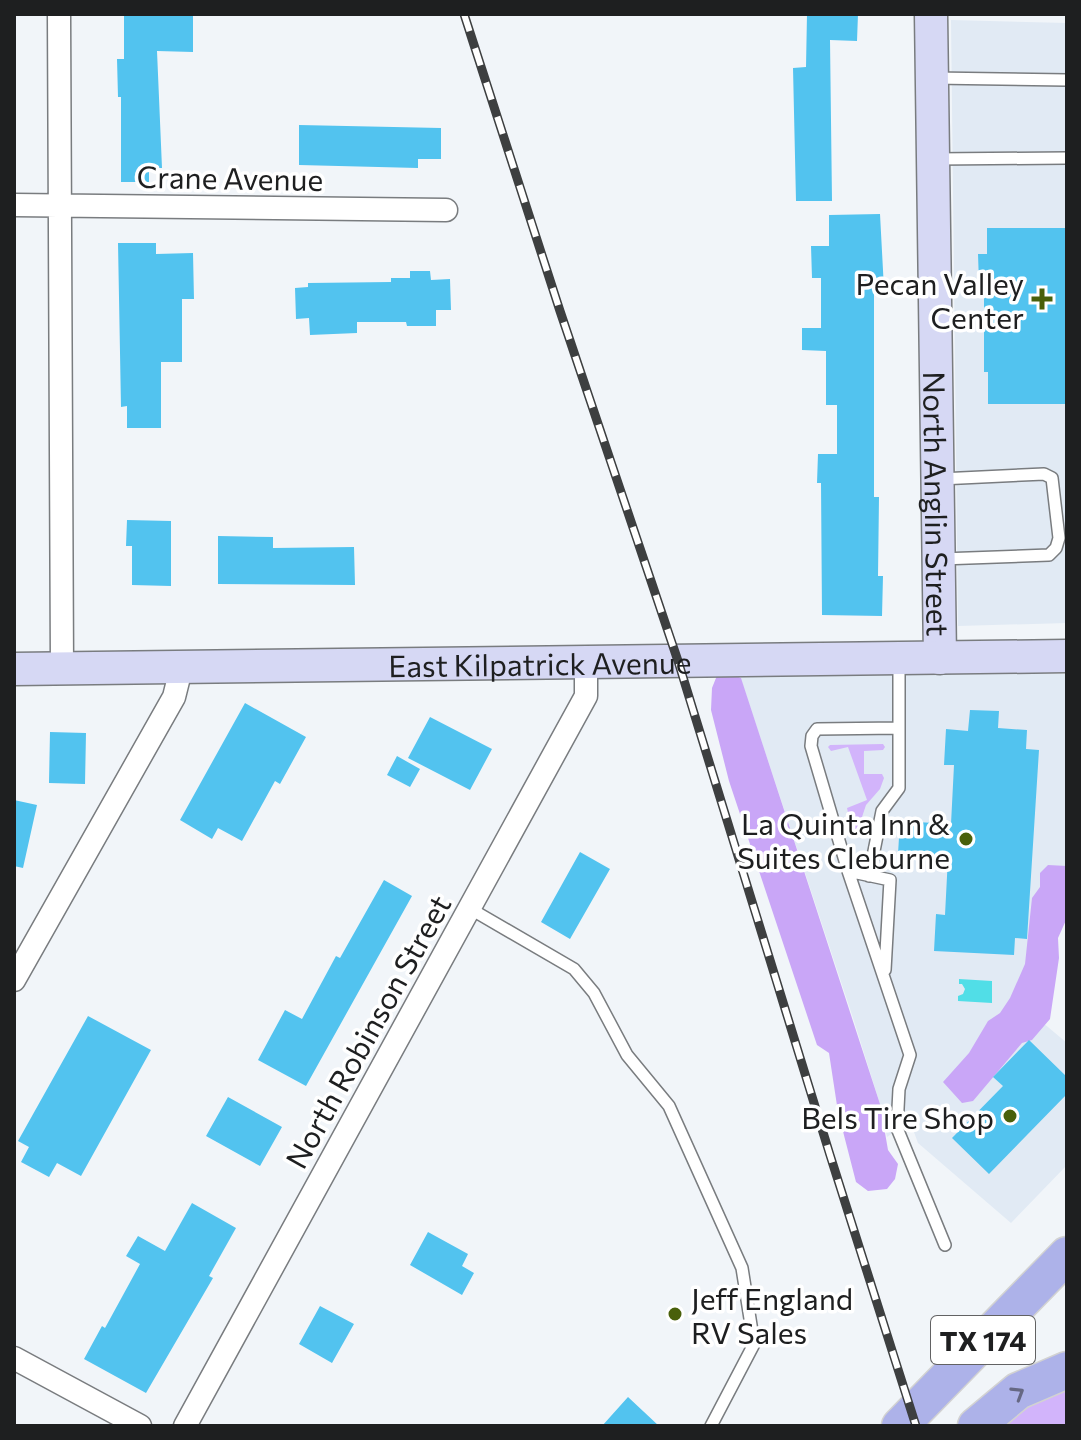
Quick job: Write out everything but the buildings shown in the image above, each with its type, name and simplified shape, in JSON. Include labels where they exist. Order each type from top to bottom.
[{"type":"main road","name":"TX 174","points":[[900,1426],[1067,1255]]},
{"type":"main road","points":[[976,1426],[1018,1391],[1067,1370]]},
{"type":"street","points":[[59,14],[62,668]]},
{"type":"street","name":"North Anglin Street","points":[[931,14],[940,658]]},
{"type":"street","name":"Crane Avenue","points":[[14,205],[446,210]]},
{"type":"street","name":"East Kilpatrick Avenue","points":[[14,669],[1067,656]]},
{"type":"street","name":"North Robinson Street","points":[[185,1426],[586,696],[586,662]]},
{"type":"street","points":[[14,980],[174,697],[182,665]]},
{"type":"street","points":[[14,1358],[140,1426]]},
{"type":"lane","points":[[932,78],[1067,80]]},
{"type":"lane","points":[[933,159],[1067,158]]},
{"type":"lane","points":[[938,559],[1049,555],[1056,548],[1059,538],[1052,478],[1044,474],[939,479]]},
{"type":"lane","points":[[869,876],[882,811],[899,788],[899,658]]},
{"type":"lane","points":[[899,728],[817,729],[811,746],[848,871],[910,1055],[899,1089],[897,1128],[945,1245]]},
{"type":"lane","points":[[848,871],[890,880],[884,979]]},
{"type":"lane","points":[[469,907],[574,969],[594,993],[627,1055],[669,1106],[742,1268],[754,1344],[711,1426]]},
{"type":"shaded area","points":[[951,20],[1067,23],[1067,623],[958,626]]},
{"type":"shaded area","points":[[718,673],[741,678],[880,1104],[888,1150],[898,1164],[895,1179],[887,1189],[868,1191],[856,1182],[838,1112],[829,1053],[817,1045],[729,781],[711,710],[712,688]]},
{"type":"shaded area","points":[[739,673],[1067,674],[1067,868],[1036,1017],[1067,1043],[1067,1165],[1011,1223],[918,1143],[910,1121],[887,1137],[854,1021]]},
{"type":"shaded area","points":[[883,744],[885,747],[883,750],[864,751],[864,774],[882,774],[884,778],[880,789],[866,805],[857,832],[851,826],[847,808],[867,800],[848,747],[831,751],[830,745]]},
{"type":"shaded area","points":[[1048,865],[1067,866],[1067,918],[1058,938],[1059,958],[1050,1019],[1032,1040],[1022,1043],[973,1101],[962,1103],[943,1082],[969,1053],[988,1021],[1000,1013],[1010,998],[1025,964],[1032,898],[1040,887],[1040,873]]},
{"type":"shaded area","points":[[1067,1390],[1067,1426],[993,1426],[1049,1392]]},
{"type":"water","points":[[959,979],[992,981],[992,1003],[958,1001],[958,996],[965,989],[959,984]]},
{"type":"railway","points":[[464,14],[678,661],[916,1426]]},
{"type":"place","name":"Pecan Valley Center","points":[[1042,299]]},
{"type":"place","name":"La Quinta Inn & Suites Cleburne","points":[[966,839]]},
{"type":"place","name":"Bels Tire Shop","points":[[1010,1116]]},
{"type":"place","name":"Jeff England RV Sales","points":[[675,1314]]}]
